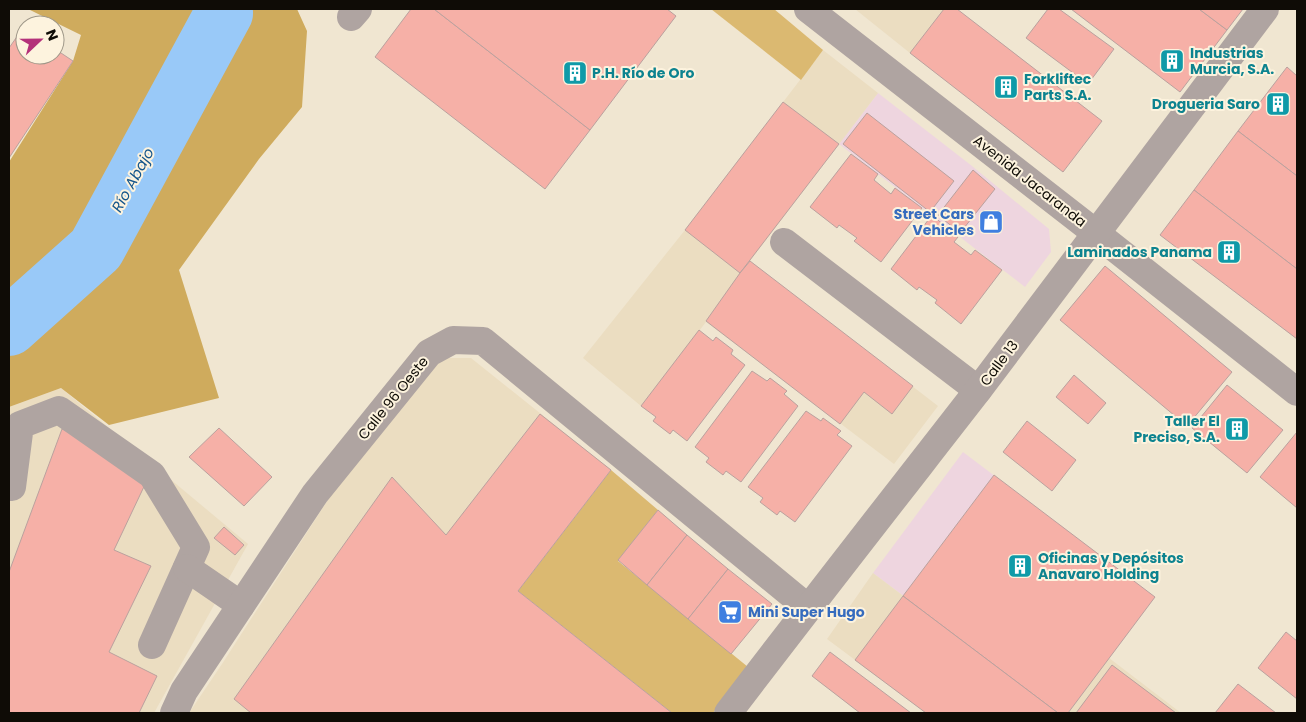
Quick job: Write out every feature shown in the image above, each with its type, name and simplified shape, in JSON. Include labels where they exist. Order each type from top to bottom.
[{"type":"street","name":"Avenida Jacaranda","points":[[808,9],[1297,392]]},
{"type":"street","name":"Calle 13","points":[[728,713],[1097,234],[1265,9]]},
{"type":"street","points":[[784,242],[978,390]]},
{"type":"street","name":"Calle 96 Oeste","points":[[174,713],[184,691],[321,487],[429,353],[453,340],[483,341],[808,608]]},
{"type":"street","points":[[12,487],[20,425],[59,410],[152,475],[196,548],[152,645]]},
{"type":"street","points":[[187,568],[241,605]]},
{"type":"shaded area","points":[[28,9],[297,9],[307,31],[302,107],[259,159],[179,270],[219,398],[109,425],[61,388],[9,407],[9,162],[73,61],[81,35],[65,27],[65,15],[40,15]]},
{"type":"shaded area","points":[[711,9],[774,9],[823,50],[801,80]]},
{"type":"shaded area","points":[[855,9],[944,9],[910,53]]},
{"type":"shaded area","points":[[823,50],[878,93],[750,261],[938,406],[894,464],[706,322],[641,406],[583,358],[685,230]]},
{"type":"shaded area","points":[[878,93],[1049,229],[1051,252],[1025,287],[839,144]]},
{"type":"shaded area","points":[[440,358],[471,358],[611,470],[518,591],[672,713],[189,713],[346,472]]},
{"type":"shaded area","points":[[61,388],[248,544],[154,713],[9,713],[9,407]]},
{"type":"shaded area","name":"Oficinas y Depósitos Anavaro Holding","points":[[963,452],[1155,597],[1068,713],[1058,713],[873,573]]},
{"type":"shaded area","points":[[611,470],[658,510],[618,561],[748,667],[713,713],[672,713],[518,591]]},
{"type":"shaded area","points":[[873,573],[1058,713],[926,713],[827,639]]},
{"type":"shaded area","points":[[1109,658],[1181,713],[1068,713]]},
{"type":"building","points":[[411,9],[434,9],[590,130],[545,189],[375,57]]},
{"type":"building","name":"P.H. Río de Oro","points":[[434,9],[667,9],[676,16],[590,130]]},
{"type":"building","name":"Forkliftec Parts S.A.","points":[[944,9],[957,9],[1102,121],[1063,172],[910,53]]},
{"type":"building","points":[[1048,9],[1059,9],[1114,49],[1088,84],[1026,38]]},
{"type":"building","name":"Industrias Murcia, S.A.","points":[[1071,9],[1199,9],[1227,30],[1180,92]]},
{"type":"building","points":[[1199,9],[1243,9],[1227,30]]},
{"type":"building","points":[[15,39],[15,65],[65,65],[65,56],[73,61],[9,158],[9,48]]},
{"type":"building","name":"Drogueria Saro","points":[[1287,67],[1297,76],[1297,176],[1238,131]]},
{"type":"building","points":[[783,102],[839,144],[740,273],[685,230]]},
{"type":"building","points":[[867,113],[954,181],[930,212],[843,144]]},
{"type":"building","points":[[1238,131],[1297,176],[1297,269],[1194,190]]},
{"type":"building","points":[[851,154],[878,174],[874,180],[891,194],[895,188],[922,208],[881,262],[854,241],[857,238],[839,225],[837,228],[810,207]]},
{"type":"building","points":[[973,170],[995,189],[960,233],[938,215]]},
{"type":"building","name":"Laminados Panama","points":[[1194,190],[1297,269],[1297,339],[1160,235]]},
{"type":"building","points":[[932,215],[958,237],[954,242],[971,255],[975,250],[1002,270],[961,324],[935,303],[937,300],[919,287],[917,290],[891,269]]},
{"type":"building","points":[[750,261],[913,386],[892,414],[864,392],[840,424],[706,321]]},
{"type":"building","points":[[1105,266],[1232,372],[1187,426],[1060,320]]},
{"type":"building","points":[[699,330],[713,341],[716,337],[733,350],[731,354],[745,365],[687,441],[673,430],[670,434],[653,421],[656,417],[641,406]]},
{"type":"building","points":[[752,371],[767,381],[770,378],[787,391],[784,394],[798,406],[741,482],[726,471],[723,475],[706,462],[709,458],[695,447]]},
{"type":"building","points":[[1074,375],[1106,403],[1088,424],[1056,397]]},
{"type":"building","name":"Taller El Preciso, S.A.","points":[[1227,385],[1283,430],[1247,473],[1192,428]]},
{"type":"building","points":[[806,411],[821,421],[823,418],[841,431],[837,435],[852,446],[795,522],[780,511],[777,515],[760,502],[763,498],[748,487]]},
{"type":"building","points":[[540,414],[611,470],[518,591],[672,713],[251,713],[234,699],[392,477],[446,535]]},
{"type":"building","points":[[1027,421],[1076,460],[1052,491],[1003,452]]},
{"type":"building","points":[[219,428],[272,477],[244,506],[189,457]]},
{"type":"building","points":[[62,429],[117,452],[149,476],[114,550],[151,566],[109,652],[157,676],[139,713],[9,713],[9,572]]},
{"type":"building","points":[[1297,432],[1297,508],[1260,477]]},
{"type":"building","name":"Oficinas y Depósitos Anavaro Holding","points":[[994,475],[1155,597],[1068,713],[1058,713],[903,596]]},
{"type":"building","points":[[658,510],[687,535],[647,585],[618,560]]},
{"type":"building","points":[[224,527],[244,545],[235,555],[214,538]]},
{"type":"building","points":[[687,535],[728,569],[688,619],[647,585]]},
{"type":"building","name":"Mini Super Hugo","points":[[728,569],[772,604],[731,654],[688,619]]},
{"type":"building","points":[[903,596],[1058,713],[926,713],[855,660]]},
{"type":"building","points":[[1286,632],[1297,641],[1297,699],[1258,668]]},
{"type":"building","points":[[830,652],[911,713],[860,713],[812,676]]},
{"type":"building","points":[[1112,665],[1176,713],[1076,713]]},
{"type":"building","points":[[1238,684],[1276,713],[1215,713]]},
{"type":"waterway","name":"Río Abajo","points":[[9,327],[96,249],[224,13],[223,9]]},
{"type":"place","name":"Industrias Murcia, S.A.","points":[[1172,61]]},
{"type":"place","name":"P.H. Río de Oro","points":[[575,73]]},
{"type":"place","name":"Forkliftec Parts S.A.","points":[[1006,87]]},
{"type":"place","name":"Drogueria Saro","points":[[1278,104]]},
{"type":"place","name":"Street Cars Vehicles","points":[[991,222]]},
{"type":"place","name":"Laminados Panama","points":[[1229,252]]},
{"type":"place","name":"Taller El Preciso, S.A.","points":[[1237,429]]},
{"type":"place","name":"Oficinas y Depósitos Anavaro Holding","points":[[1020,566]]},
{"type":"place","name":"Mini Super Hugo","points":[[730,612]]}]
